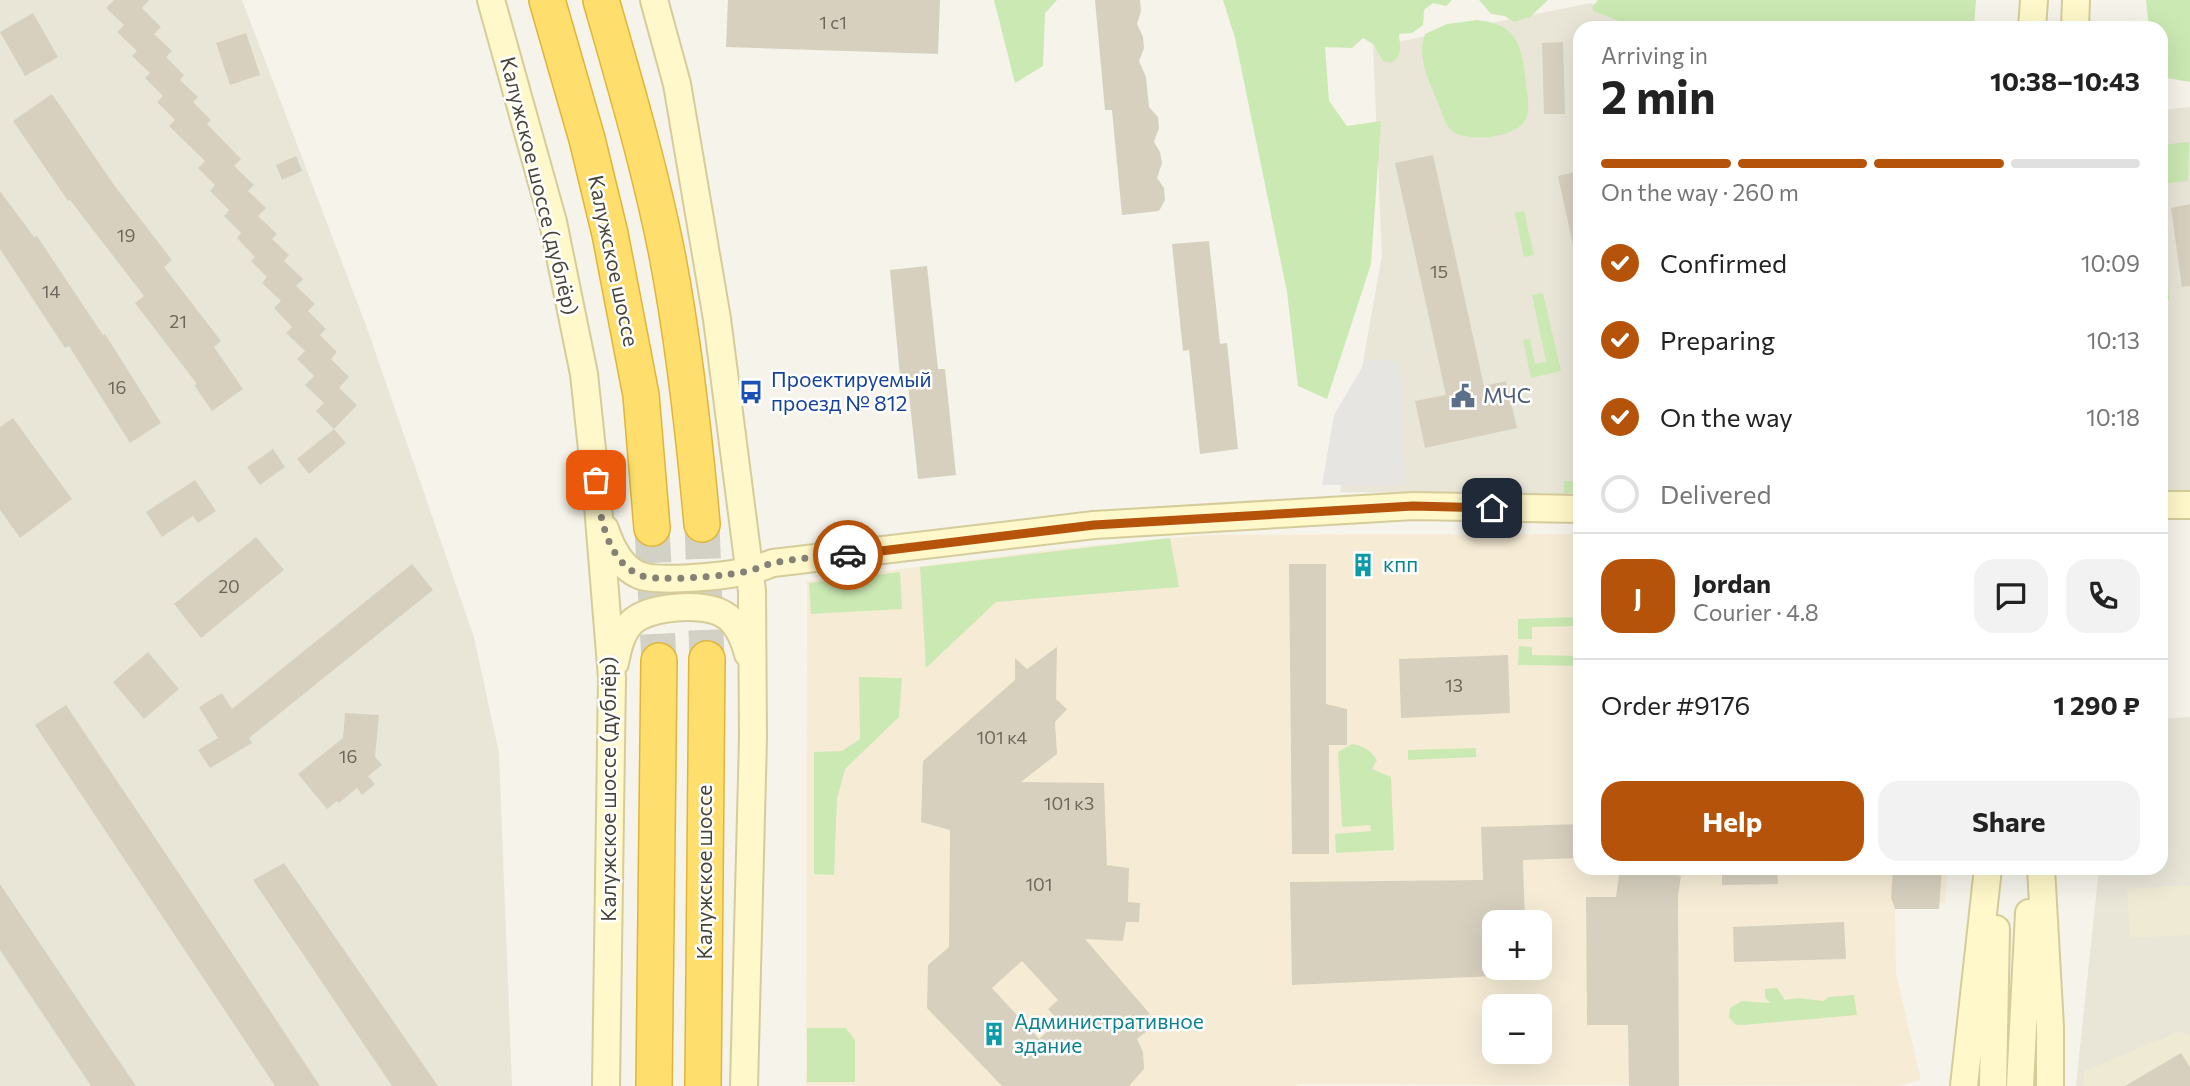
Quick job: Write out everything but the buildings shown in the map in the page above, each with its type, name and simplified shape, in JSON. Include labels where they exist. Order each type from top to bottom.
[{"type":"highway","name":"Калужское шоссе","points":[[547,0],[587,139],[610,234],[640,395],[653,528]]},
{"type":"highway","points":[[601,0],[638,129],[666,252],[690,395],[702,524]]},
{"type":"highway","name":"Калужское шоссе","points":[[703,1086],[707,659]]},
{"type":"highway","points":[[654,1086],[659,661]]},
{"type":"main road","name":"Калужское шоссе (дублёр)","points":[[491,0],[553,222],[584,374],[598,506],[612,678],[606,1086]]},
{"type":"main road","points":[[654,0],[677,84],[713,293],[752,591],[753,738],[744,1086]]},
{"type":"main road","points":[[2075,21],[2076,0]]},
{"type":"main road","points":[[2168,505],[2190,505]]},
{"type":"main road","points":[[598,506],[610,546],[636,574],[650,579],[750,571],[773,563],[1094,525],[1413,506],[1573,509]]},
{"type":"main road","points":[[612,678],[619,642],[629,625],[648,612],[684,607],[701,607],[722,613],[737,626],[752,666]]},
{"type":"main road","points":[[1964,1086],[1986,875]]},
{"type":"main road","points":[[1993,1086],[1996,875]]},
{"type":"main road","points":[[2020,1086],[2031,875]]},
{"type":"main road","points":[[2040,875],[2050,1027],[2050,1086]]},
{"type":"shaded area","points":[[0,0],[242,0],[367,328],[474,637],[499,753],[512,1086],[0,1086]]},
{"type":"shaded area","points":[[1590,3],[1647,21],[1573,21],[1573,495],[1340,492],[1382,255],[1373,47]]},
{"type":"shaded area","points":[[2190,107],[2190,495],[2168,497],[2168,109]]},
{"type":"shaded area","points":[[1367,359],[1400,362],[1405,485],[1322,485],[1334,415]]},
{"type":"shaded area","points":[[1573,534],[1573,875],[1947,875],[1945,903],[1895,909],[1896,974],[1921,1080],[1899,1086],[806,1086],[807,581],[1056,549],[1205,535]]},
{"type":"shaded area","points":[[2190,717],[2190,1086],[2076,1086],[2098,875],[2168,875],[2168,719]]},
{"type":"shaded area","points":[[2190,885],[2190,935],[2130,938],[2127,889]]},
{"type":"shaded area","points":[[2180,1031],[2190,1035],[2190,1086],[2083,1086],[2084,1071]]},
{"type":"green space","points":[[994,0],[1057,0],[1045,13],[1043,66],[1015,83]]},
{"type":"green space","points":[[1223,0],[1452,0],[1446,6],[1433,3],[1424,10],[1423,25],[1412,33],[1399,34],[1399,54],[1391,63],[1383,61],[1373,44],[1363,38],[1352,48],[1325,47],[1329,101],[1347,126],[1381,121],[1371,264],[1327,399],[1298,386],[1287,292],[1235,38]]},
{"type":"green space","points":[[1479,0],[1548,0],[1530,17],[1514,22],[1505,16],[1491,14]]},
{"type":"green space","points":[[1598,0],[1976,0],[1974,21],[1619,21],[1594,11],[1592,7]]},
{"type":"green space","points":[[2146,0],[2190,0],[2190,82],[2168,78],[2168,21],[2148,21]]},
{"type":"green space","points":[[1477,20],[1502,26],[1510,32],[1523,59],[1527,116],[1516,129],[1495,136],[1463,136],[1449,128],[1423,61],[1425,34],[1447,24]]},
{"type":"green space","points":[[2189,142],[2188,181],[2168,183],[2168,144]]},
{"type":"green space","points":[[1524,211],[1534,255],[1524,257],[1515,213]]},
{"type":"green space","points":[[1543,293],[1561,371],[1531,378],[1523,340],[1530,339],[1535,364],[1546,361],[1532,295]]},
{"type":"green space","points":[[1564,481],[1573,481],[1573,493],[1564,493]]},
{"type":"green space","points":[[1170,538],[1179,587],[996,602],[926,668],[920,567]]},
{"type":"green space","points":[[900,572],[902,609],[811,614],[809,583]]},
{"type":"green space","points":[[1573,617],[1573,626],[1532,627],[1532,639],[1518,639],[1518,619]]},
{"type":"green space","points":[[1519,646],[1532,647],[1532,655],[1573,656],[1573,666],[1518,665]]},
{"type":"green space","points":[[859,677],[902,678],[899,717],[845,769],[837,799],[834,875],[814,874],[814,752],[842,751],[860,739]]},
{"type":"green space","points":[[1352,744],[1366,749],[1377,760],[1372,769],[1391,777],[1394,850],[1336,853],[1335,834],[1371,831],[1370,825],[1342,827],[1338,752]]},
{"type":"green space","points":[[1476,748],[1476,757],[1408,760],[1408,750]]},
{"type":"green space","points":[[1777,988],[1785,1000],[1798,998],[1824,1001],[1828,997],[1854,995],[1857,1015],[1743,1025],[1736,1025],[1729,1017],[1730,1008],[1742,1001],[1770,1003],[1765,997],[1765,989]]},
{"type":"green space","points":[[807,1028],[846,1028],[855,1040],[855,1082],[807,1082]]},
{"type":"tunnel","points":[[702,524],[707,659]]},
{"type":"tunnel","points":[[652,528],[659,661]]},
{"type":"way so far","points":[[596,480],[598,506],[610,546],[636,574],[650,579],[733,574],[773,563],[848,555]]},
{"type":"place","name":"Проектируемый проезд № 812","points":[[751,392]]},
{"type":"place","name":"МЧС","points":[[1463,396]]},
{"type":"place","name":"кпп","points":[[1363,565]]},
{"type":"place","name":"Административное здание","points":[[994,1034]]},
{"type":"route","points":[[848,555],[1094,525],[1413,506],[1492,508]]}]
